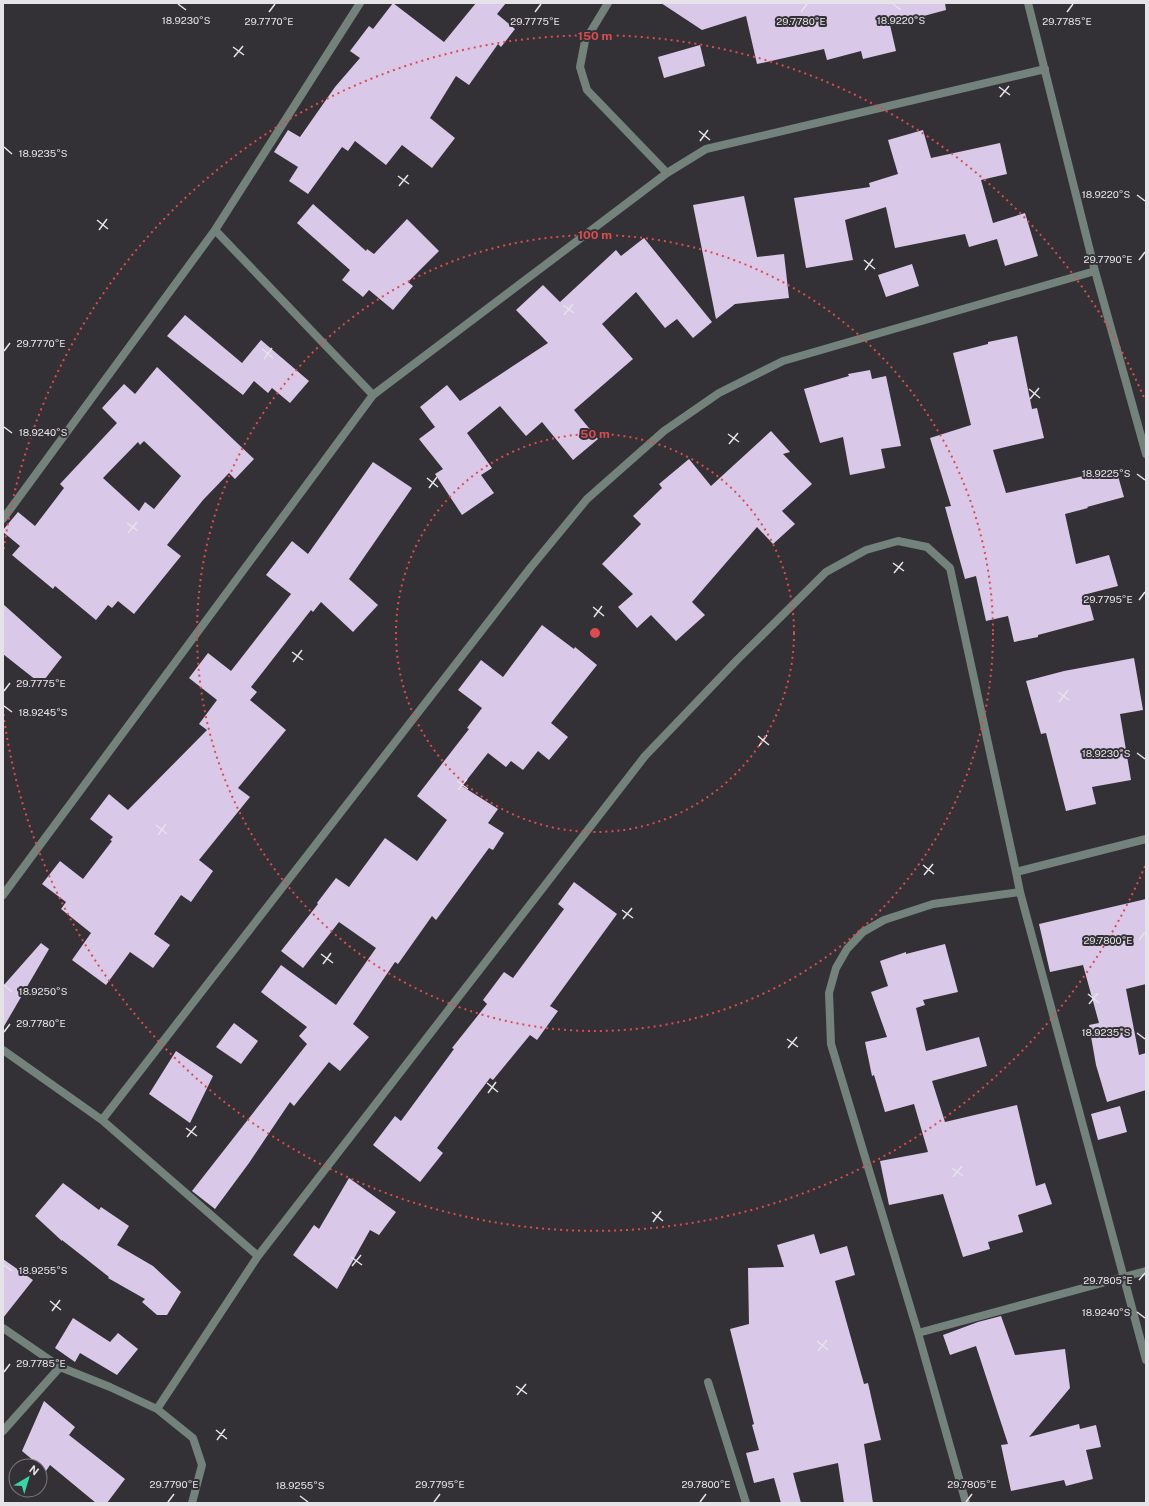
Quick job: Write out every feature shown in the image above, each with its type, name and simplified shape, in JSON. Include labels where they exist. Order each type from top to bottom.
[{"type":"street","points":[[3,519],[215,230],[360,3]]},
{"type":"street","points":[[608,3],[585,41],[580,67],[587,90],[667,173]]},
{"type":"street","points":[[1028,3],[1095,271],[1146,454]]},
{"type":"street","points":[[3,895],[373,395],[667,173],[706,149],[1045,69]]},
{"type":"street","points":[[215,230],[373,395]]},
{"type":"street","points":[[102,1120],[531,567],[587,499],[664,431],[719,393],[783,361],[1095,271]]},
{"type":"street","points":[[157,1409],[258,1256],[645,756],[738,659],[826,572],[866,550],[898,541],[927,547],[950,568],[1020,892],[1146,1360]]},
{"type":"street","points":[[1016,872],[1146,839]]},
{"type":"street","points":[[966,1503],[918,1333],[832,1044],[829,993],[836,968],[847,949],[863,932],[884,920],[933,904],[1020,892]]},
{"type":"street","points":[[3,1050],[102,1120],[258,1256]]},
{"type":"street","points":[[918,1333],[1146,1271]]},
{"type":"street","points":[[3,1328],[60,1367],[110,1387],[157,1409],[193,1438],[202,1465],[192,1503]]},
{"type":"street","points":[[3,1431],[60,1367]]},
{"type":"street","points":[[708,1382],[746,1503]]},
{"type":"building","points":[[393,3],[444,42],[476,3],[506,3],[497,14],[515,29],[501,47],[498,44],[469,85],[456,76],[430,118],[455,138],[432,168],[402,145],[386,165],[355,141],[348,151],[342,147],[308,194],[289,181],[298,167],[274,152],[288,130],[300,137],[335,87],[360,58],[350,51],[369,26],[373,29]]},
{"type":"building","points":[[661,3],[945,3],[946,10],[890,25],[896,51],[863,59],[861,51],[827,60],[824,49],[757,64],[746,16],[702,30]]},
{"type":"building","points":[[700,45],[705,66],[664,78],[658,57]]},
{"type":"building","points":[[923,130],[931,158],[1000,143],[1007,174],[981,180],[993,223],[1025,213],[1038,256],[1005,266],[997,239],[969,247],[965,234],[895,248],[886,207],[845,220],[853,260],[806,268],[794,198],[870,187],[869,183],[898,174],[888,140]]},
{"type":"building","points":[[744,196],[757,257],[784,254],[789,298],[735,304],[716,319],[693,205]]},
{"type":"building","points":[[313,204],[366,251],[367,249],[374,254],[407,219],[439,251],[408,282],[413,286],[393,310],[369,290],[363,297],[342,280],[350,270],[297,223]]},
{"type":"building","points":[[644,238],[712,322],[693,338],[677,319],[665,328],[636,292],[602,324],[633,359],[574,410],[598,439],[573,460],[542,422],[526,436],[500,406],[467,433],[492,468],[481,475],[494,493],[462,515],[435,474],[443,469],[419,439],[435,427],[420,407],[447,385],[460,401],[548,343],[516,310],[543,285],[560,302],[616,250],[621,256]]},
{"type":"building","points":[[912,264],[919,286],[886,297],[878,275]]},
{"type":"building","points":[[185,315],[242,363],[261,340],[309,381],[290,403],[272,388],[268,393],[254,381],[243,395],[167,336]]},
{"type":"building","points":[[1017,336],[1032,409],[1037,408],[1044,438],[993,450],[1006,493],[1116,469],[1124,497],[1065,514],[1076,564],[1109,555],[1118,586],[1087,594],[1094,620],[1038,635],[1038,637],[1014,642],[1008,616],[986,621],[976,576],[965,579],[945,507],[951,506],[930,438],[971,425],[953,353],[988,344],[988,342]]},
{"type":"building","points":[[157,367],[254,459],[235,479],[229,473],[203,500],[167,545],[181,556],[134,614],[118,601],[112,608],[108,605],[96,620],[55,586],[53,589],[12,555],[20,546],[3,532],[3,530],[18,512],[35,526],[64,488],[60,484],[117,423],[102,408],[124,384],[135,394]],"holes":[[[144,441],[181,476],[154,509],[145,502],[139,511],[103,478],[138,442],[140,445]]]},
{"type":"building","points":[[870,370],[872,379],[886,376],[901,446],[881,449],[885,468],[850,475],[843,437],[820,443],[804,389],[849,376],[848,374]]},
{"type":"building","points":[[771,431],[790,452],[783,454],[812,484],[782,511],[795,524],[773,544],[757,527],[692,602],[705,615],[676,641],[651,615],[637,628],[618,607],[633,594],[602,564],[641,524],[633,516],[662,488],[659,484],[689,459],[711,486]]},
{"type":"building","points":[[373,462],[412,488],[349,579],[378,605],[353,632],[321,602],[313,612],[311,610],[251,687],[257,692],[250,700],[286,730],[238,788],[250,797],[199,860],[213,871],[191,902],[181,895],[154,934],[170,945],[153,968],[130,952],[106,985],[72,960],[91,933],[61,909],[66,902],[42,884],[60,861],[83,879],[112,841],[110,840],[113,837],[90,819],[109,794],[128,810],[207,730],[199,724],[217,700],[189,678],[208,653],[231,671],[291,594],[266,575],[292,541],[308,554]]},
{"type":"building","points":[[3,604],[62,657],[41,684],[3,654]]},
{"type":"building","points":[[542,625],[574,649],[575,647],[597,665],[551,723],[568,737],[549,760],[538,751],[523,770],[511,761],[506,767],[488,753],[462,786],[498,809],[488,823],[504,833],[493,850],[489,848],[436,920],[432,916],[398,964],[395,962],[353,1024],[369,1037],[340,1071],[329,1062],[294,1106],[290,1102],[249,1163],[215,1209],[192,1191],[307,1044],[299,1036],[307,1027],[261,992],[281,965],[336,1005],[376,948],[339,922],[303,968],[281,951],[318,904],[317,903],[336,878],[349,887],[385,838],[417,861],[447,820],[417,796],[469,729],[467,728],[482,708],[458,690],[481,660],[503,677]]},
{"type":"building","points":[[1134,658],[1143,710],[1120,714],[1131,780],[1092,787],[1096,804],[1066,811],[1046,733],[1041,734],[1026,681],[1064,671]]},
{"type":"building","points":[[574,882],[617,914],[550,1006],[558,1011],[537,1040],[530,1035],[493,1080],[490,1078],[437,1148],[443,1153],[420,1182],[373,1145],[395,1116],[401,1121],[454,1049],[452,1048],[487,1004],[483,1000],[504,972],[513,978],[564,909],[558,904]]},
{"type":"building","points":[[1146,899],[1146,984],[1126,989],[1139,1055],[1146,1053],[1146,1090],[1107,1102],[1096,1065],[1089,1025],[1099,1023],[1083,965],[1050,972],[1039,924]]},
{"type":"building","points":[[41,943],[49,949],[3,1028],[3,986]]},
{"type":"building","points":[[945,944],[958,992],[923,1000],[925,1005],[916,1008],[926,1051],[979,1037],[987,1066],[932,1081],[945,1122],[1017,1105],[1036,1186],[1045,1183],[1052,1204],[1018,1215],[1023,1232],[988,1242],[990,1249],[963,1257],[943,1194],[889,1205],[880,1161],[928,1152],[914,1104],[885,1112],[874,1075],[872,1076],[865,1042],[887,1037],[871,992],[888,986],[880,961],[906,952],[906,954]]},
{"type":"building","points":[[234,1023],[258,1041],[241,1064],[216,1047]]},
{"type":"building","points":[[176,1051],[213,1076],[190,1123],[149,1094]]},
{"type":"building","points":[[1120,1106],[1127,1132],[1098,1140],[1091,1114]]},
{"type":"building","points":[[349,1178],[396,1212],[379,1235],[370,1230],[337,1289],[293,1255],[314,1225],[319,1229]]},
{"type":"building","points":[[63,1183],[99,1210],[101,1207],[129,1226],[117,1245],[153,1266],[181,1292],[167,1315],[157,1315],[142,1302],[145,1299],[108,1278],[109,1277],[62,1241],[35,1216]]},
{"type":"building","points":[[814,1234],[820,1254],[847,1246],[855,1275],[835,1281],[864,1384],[868,1383],[881,1440],[864,1444],[873,1503],[844,1503],[838,1463],[793,1473],[801,1503],[781,1503],[774,1478],[754,1483],[746,1453],[759,1450],[730,1329],[749,1324],[748,1268],[784,1267],[777,1245]]},
{"type":"building","points":[[3,1259],[33,1280],[3,1318]]},
{"type":"building","points":[[1001,1316],[1015,1355],[1065,1349],[1070,1388],[1029,1437],[1079,1424],[1080,1429],[1096,1425],[1101,1447],[1086,1450],[1093,1479],[1066,1486],[1064,1480],[1011,1491],[1001,1445],[1008,1444],[976,1346],[950,1355],[943,1335],[978,1322]]},
{"type":"building","points":[[73,1318],[110,1342],[118,1333],[138,1349],[117,1375],[80,1353],[75,1362],[55,1348]]},
{"type":"building","points":[[44,1401],[75,1427],[69,1435],[125,1479],[107,1503],[96,1503],[50,1465],[48,1468],[48,1458],[30,1458],[22,1451]]}]
